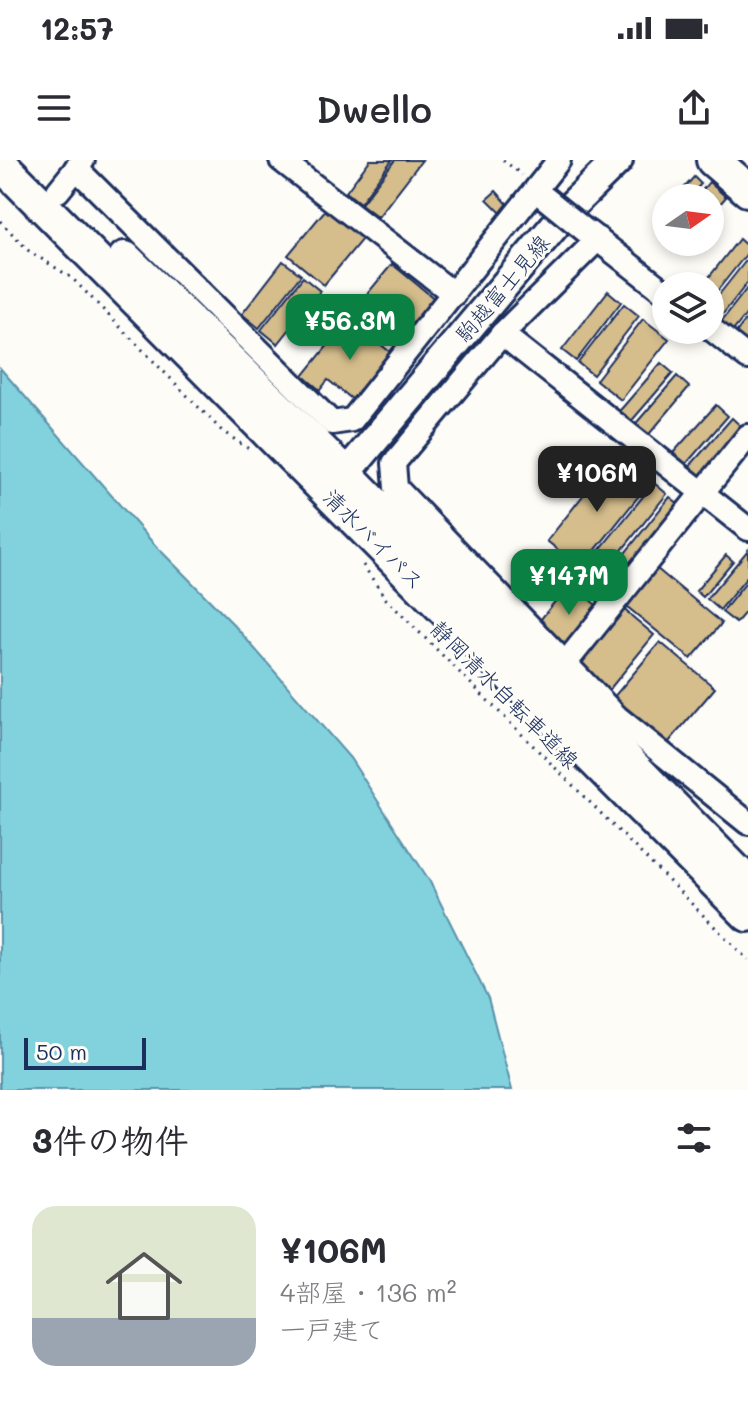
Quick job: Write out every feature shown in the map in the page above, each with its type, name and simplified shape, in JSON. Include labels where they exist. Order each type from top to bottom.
[{"type":"highway","name":"清水バイパス","points":[[26,160],[72,173],[338,484],[748,915]]},
{"type":"highway","points":[[713,160],[748,190]]},
{"type":"highway","name":"清水バイパス","points":[[0,163],[338,484],[748,883]]},
{"type":"main road","name":"駒越富士見線","points":[[338,484],[572,205],[618,160]]},
{"type":"street","points":[[281,160],[454,294]]},
{"type":"street","points":[[72,173],[332,423],[352,420],[539,192],[559,160]]},
{"type":"street","points":[[539,192],[652,282]]},
{"type":"street","points":[[592,236],[502,334],[394,463],[396,488],[617,717],[748,823]]},
{"type":"street","points":[[502,334],[748,529]]},
{"type":"street","points":[[724,339],[748,358]]},
{"type":"street","points":[[564,665],[748,436]]},
{"type":"path","points":[[503,160],[539,192]]},
{"type":"path","points":[[0,221],[29,251],[72,278],[222,431],[248,449]]},
{"type":"path","name":"静岡清水自転車道線","points":[[357,555],[386,599],[748,960]]},
{"type":"water","points":[[0,368],[154,544],[235,626],[350,758],[429,880],[488,998],[512,1090],[0,1090]]},
{"type":"building","points":[[370,160],[392,160],[360,203],[346,192]]},
{"type":"building","points":[[395,160],[422,160],[378,217],[361,204]]},
{"type":"building","points":[[694,177],[701,184],[688,184]]},
{"type":"building","points":[[496,191],[512,209],[504,216],[487,199]]},
{"type":"building","points":[[331,203],[367,233],[324,285],[288,255]]},
{"type":"building","points":[[739,239],[748,247],[748,252],[724,282],[724,272],[713,272]]},
{"type":"building","points":[[748,258],[748,282],[724,313],[724,288]]},
{"type":"building","points":[[283,261],[301,275],[259,328],[242,314]]},
{"type":"building","points":[[392,264],[436,300],[398,347],[353,311]]},
{"type":"building","points":[[303,277],[320,291],[278,344],[261,330]]},
{"type":"building","points":[[748,287],[748,312],[729,336],[724,332],[724,318]]},
{"type":"building","points":[[608,291],[621,302],[576,361],[562,350]]},
{"type":"building","points":[[624,304],[639,316],[593,375],[578,363]]},
{"type":"building","points":[[748,317],[748,345],[732,338]]},
{"type":"building","points":[[349,319],[395,356],[357,403],[328,380],[320,390],[303,376]]},
{"type":"building","points":[[643,319],[652,326],[652,344],[665,344],[621,400],[596,380]]},
{"type":"building","points":[[661,363],[673,373],[628,425],[616,415]]},
{"type":"building","points":[[677,376],[689,387],[645,439],[632,428]]},
{"type":"building","points":[[716,405],[728,416],[686,464],[673,453]]},
{"type":"building","points":[[732,418],[745,430],[703,479],[689,467]]},
{"type":"building","points":[[612,459],[646,487],[581,568],[547,541]]},
{"type":"building","points":[[654,483],[667,494],[598,580],[584,569]]},
{"type":"building","points":[[670,497],[684,508],[614,594],[601,583]]},
{"type":"building","points":[[748,550],[748,576],[720,610],[707,599]]},
{"type":"building","points":[[726,555],[733,561],[703,597],[696,591]]},
{"type":"building","points":[[656,568],[722,623],[691,659],[625,605]]},
{"type":"building","points":[[748,580],[748,609],[736,623],[722,612]]},
{"type":"building","points":[[570,583],[602,610],[568,651],[536,625]]},
{"type":"building","points":[[591,583],[604,594],[598,601],[585,590]]},
{"type":"building","points":[[621,607],[654,635],[609,690],[576,662]]},
{"type":"building","points":[[660,642],[715,688],[662,750],[607,705]]}]
